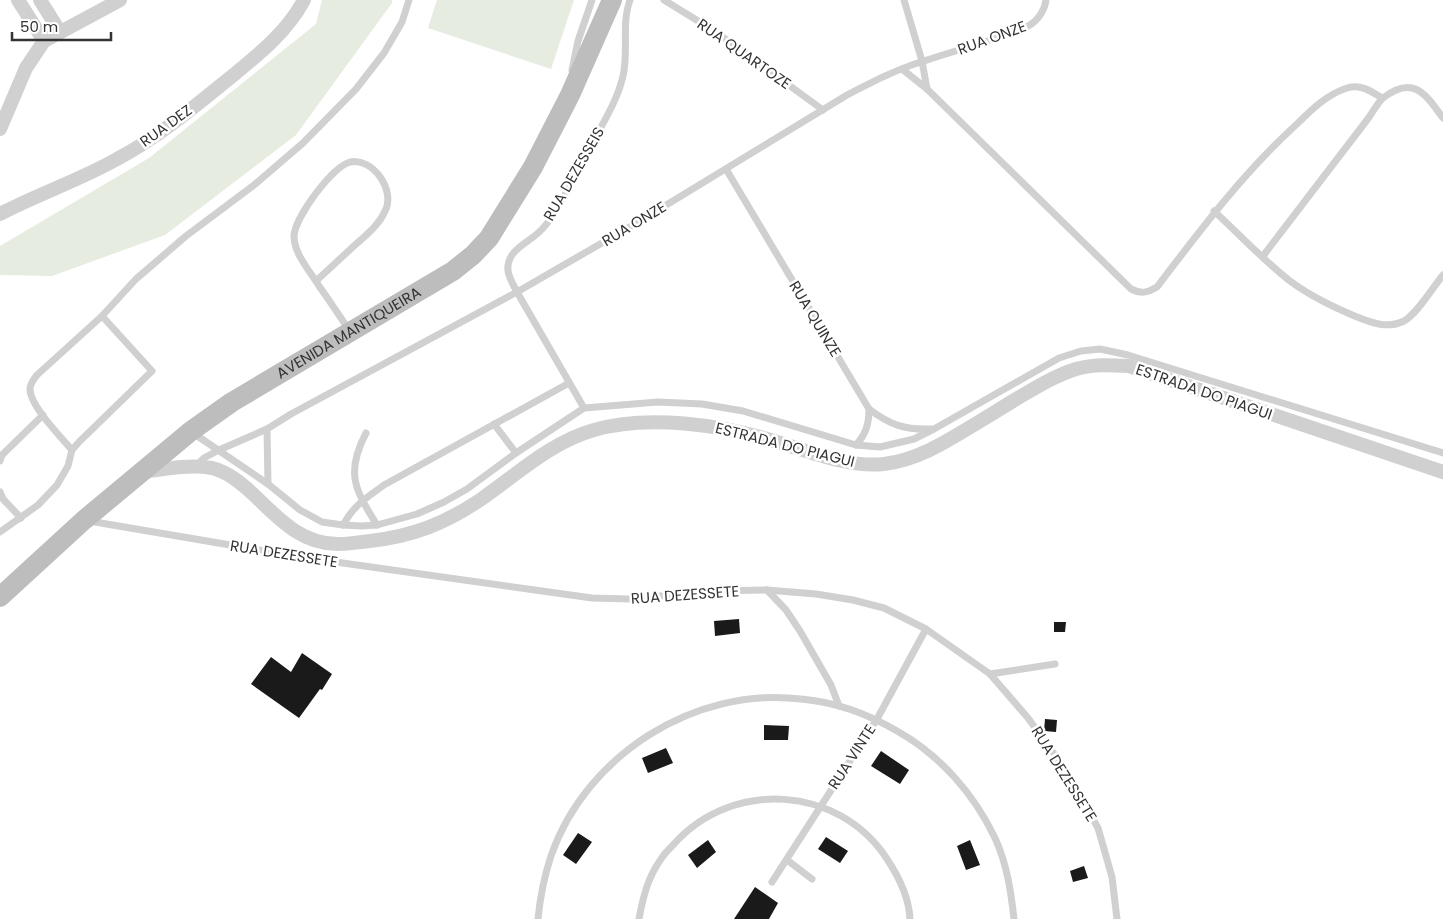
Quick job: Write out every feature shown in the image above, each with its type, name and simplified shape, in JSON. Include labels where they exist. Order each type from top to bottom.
[{"type":"street","points":[[18,0],[44,41]]},
{"type":"street","points":[[40,0],[60,32]]},
{"type":"street","points":[[0,129],[26,68],[44,41],[120,0]]},
{"type":"street","name":"RUA DEZ","points":[[0,214],[116,160],[145,143],[176,121],[246,65],[275,39],[296,15],[304,0]]},
{"type":"street","name":"AVENIDA MANTIQUEIRA","points":[[0,597],[84,520],[191,431],[232,402],[453,271],[473,255],[489,238],[533,166],[570,95],[612,0]]},
{"type":"street","name":"ESTRADA DO PIAGUI","points":[[142,472],[172,467],[212,468],[229,474],[244,485],[298,534],[316,542],[337,544],[399,538],[454,516],[551,450],[571,438],[595,429],[625,423],[666,422],[708,426],[751,434],[853,463],[882,464],[909,459],[937,448],[1052,378],[1076,369],[1100,365],[1129,366],[1443,472]]},
{"type":"lane","points":[[72,450],[43,415],[32,398],[31,383],[37,375],[102,316],[136,279],[186,236],[254,185],[303,143],[356,89],[384,53],[402,22],[409,0]]},
{"type":"lane","points":[[570,95],[572,69],[576,51],[592,0]]},
{"type":"lane","name":"RUA DEZESSEIS","points":[[584,408],[517,292],[508,272],[508,263],[512,254],[538,234],[555,212],[618,92],[623,74],[625,20],[630,0]]},
{"type":"lane","name":"RUA QUARTOZE","points":[[664,0],[716,32],[823,110]]},
{"type":"lane","points":[[904,0],[922,61],[927,89]]},
{"type":"lane","name":"RUA ONZE","points":[[196,468],[204,458],[267,429],[517,292],[640,221],[855,90],[922,61],[1020,30],[1032,24],[1046,5],[1046,0]]},
{"type":"lane","points":[[902,69],[927,89],[1131,289],[1138,293],[1144,293],[1157,287],[1214,211],[1257,162],[1324,100],[1349,87],[1360,87],[1370,90],[1382,98]]},
{"type":"lane","points":[[1263,256],[1382,98],[1396,90],[1407,87],[1415,88],[1429,99],[1443,118]]},
{"type":"lane","points":[[316,281],[379,222],[386,209],[389,199],[382,179],[368,166],[359,162],[349,163],[338,168],[327,179],[306,209],[294,235],[296,248],[304,263],[316,281],[350,332]]},
{"type":"lane","name":"RUA QUINZE","points":[[726,169],[869,409],[883,420],[903,428],[934,429]]},
{"type":"lane","points":[[1214,211],[1290,281],[1312,296],[1372,323],[1386,326],[1406,320],[1443,275]]},
{"type":"lane","points":[[0,532],[38,504],[57,485],[68,466],[72,450],[152,371],[102,316]]},
{"type":"lane","points":[[191,431],[268,484],[300,510],[322,522],[343,525],[377,524],[417,514],[444,502],[467,489],[516,453],[584,408],[658,402],[702,404],[742,411],[856,445],[880,447],[914,439],[1059,358],[1081,351],[1100,349],[1128,355],[1443,453]]},
{"type":"lane","points":[[343,525],[351,512],[362,501],[384,486],[569,383]]},
{"type":"lane","points":[[856,445],[867,429],[869,409]]},
{"type":"lane","points":[[0,461],[2,456],[43,415]]},
{"type":"lane","points":[[494,424],[516,453]]},
{"type":"lane","points":[[267,429],[268,484]]},
{"type":"lane","points":[[366,433],[358,448],[354,466],[355,482],[362,501],[377,524]]},
{"type":"lane","points":[[0,492],[21,518]]},
{"type":"lane","name":"RUA DEZESSETE","points":[[84,520],[307,558],[592,598],[629,599],[713,591],[767,590],[816,594],[884,608],[926,629],[990,674],[1028,718],[1064,769],[1098,828],[1112,877],[1117,919]]},
{"type":"lane","points":[[767,590],[786,610],[800,631],[831,685],[840,706]]},
{"type":"lane","name":"RUA VINTE","points":[[772,882],[877,719],[926,629]]},
{"type":"lane","points":[[990,674],[1054,664]]},
{"type":"lane","points":[[538,919],[541,894],[551,856],[568,820],[590,787],[617,758],[649,734],[684,716],[722,704],[761,698],[800,698],[840,706],[877,719],[914,740],[947,768],[974,801],[995,839],[1009,880],[1014,919]]},
{"type":"lane","points":[[639,919],[645,890],[661,858],[685,832],[715,812],[749,801],[785,799],[820,806],[852,822],[878,846],[898,876],[910,919]]},
{"type":"lane","points":[[786,860],[812,880]]},
{"type":"shaded area","points":[[322,0],[392,0],[392,3],[296,135],[165,235],[52,276],[0,275],[0,246],[149,158],[316,24]]},
{"type":"shaded area","points":[[437,0],[574,0],[551,69],[428,28]]},
{"type":"building","points":[[739,619],[740,633],[715,636],[714,621]]},
{"type":"building","points":[[1054,622],[1066,622],[1065,632],[1054,632]]},
{"type":"building","points":[[302,653],[332,674],[322,690],[320,689],[299,718],[251,684],[271,657],[291,672]]},
{"type":"building","points":[[1045,719],[1057,720],[1056,732],[1044,731]]},
{"type":"building","points":[[764,725],[789,726],[788,740],[764,740]]},
{"type":"building","points":[[666,748],[673,763],[648,773],[642,758]]},
{"type":"building","points":[[881,751],[909,770],[900,784],[871,766]]},
{"type":"building","points":[[578,833],[592,842],[576,864],[563,855]]},
{"type":"building","points":[[826,837],[848,851],[840,863],[818,849]]},
{"type":"building","points":[[708,840],[716,852],[697,868],[688,855]]},
{"type":"building","points":[[970,840],[980,865],[966,870],[957,846]]},
{"type":"building","points":[[1084,866],[1088,878],[1073,882],[1070,871]]},
{"type":"building","points":[[755,887],[778,903],[769,919],[734,919]]}]
